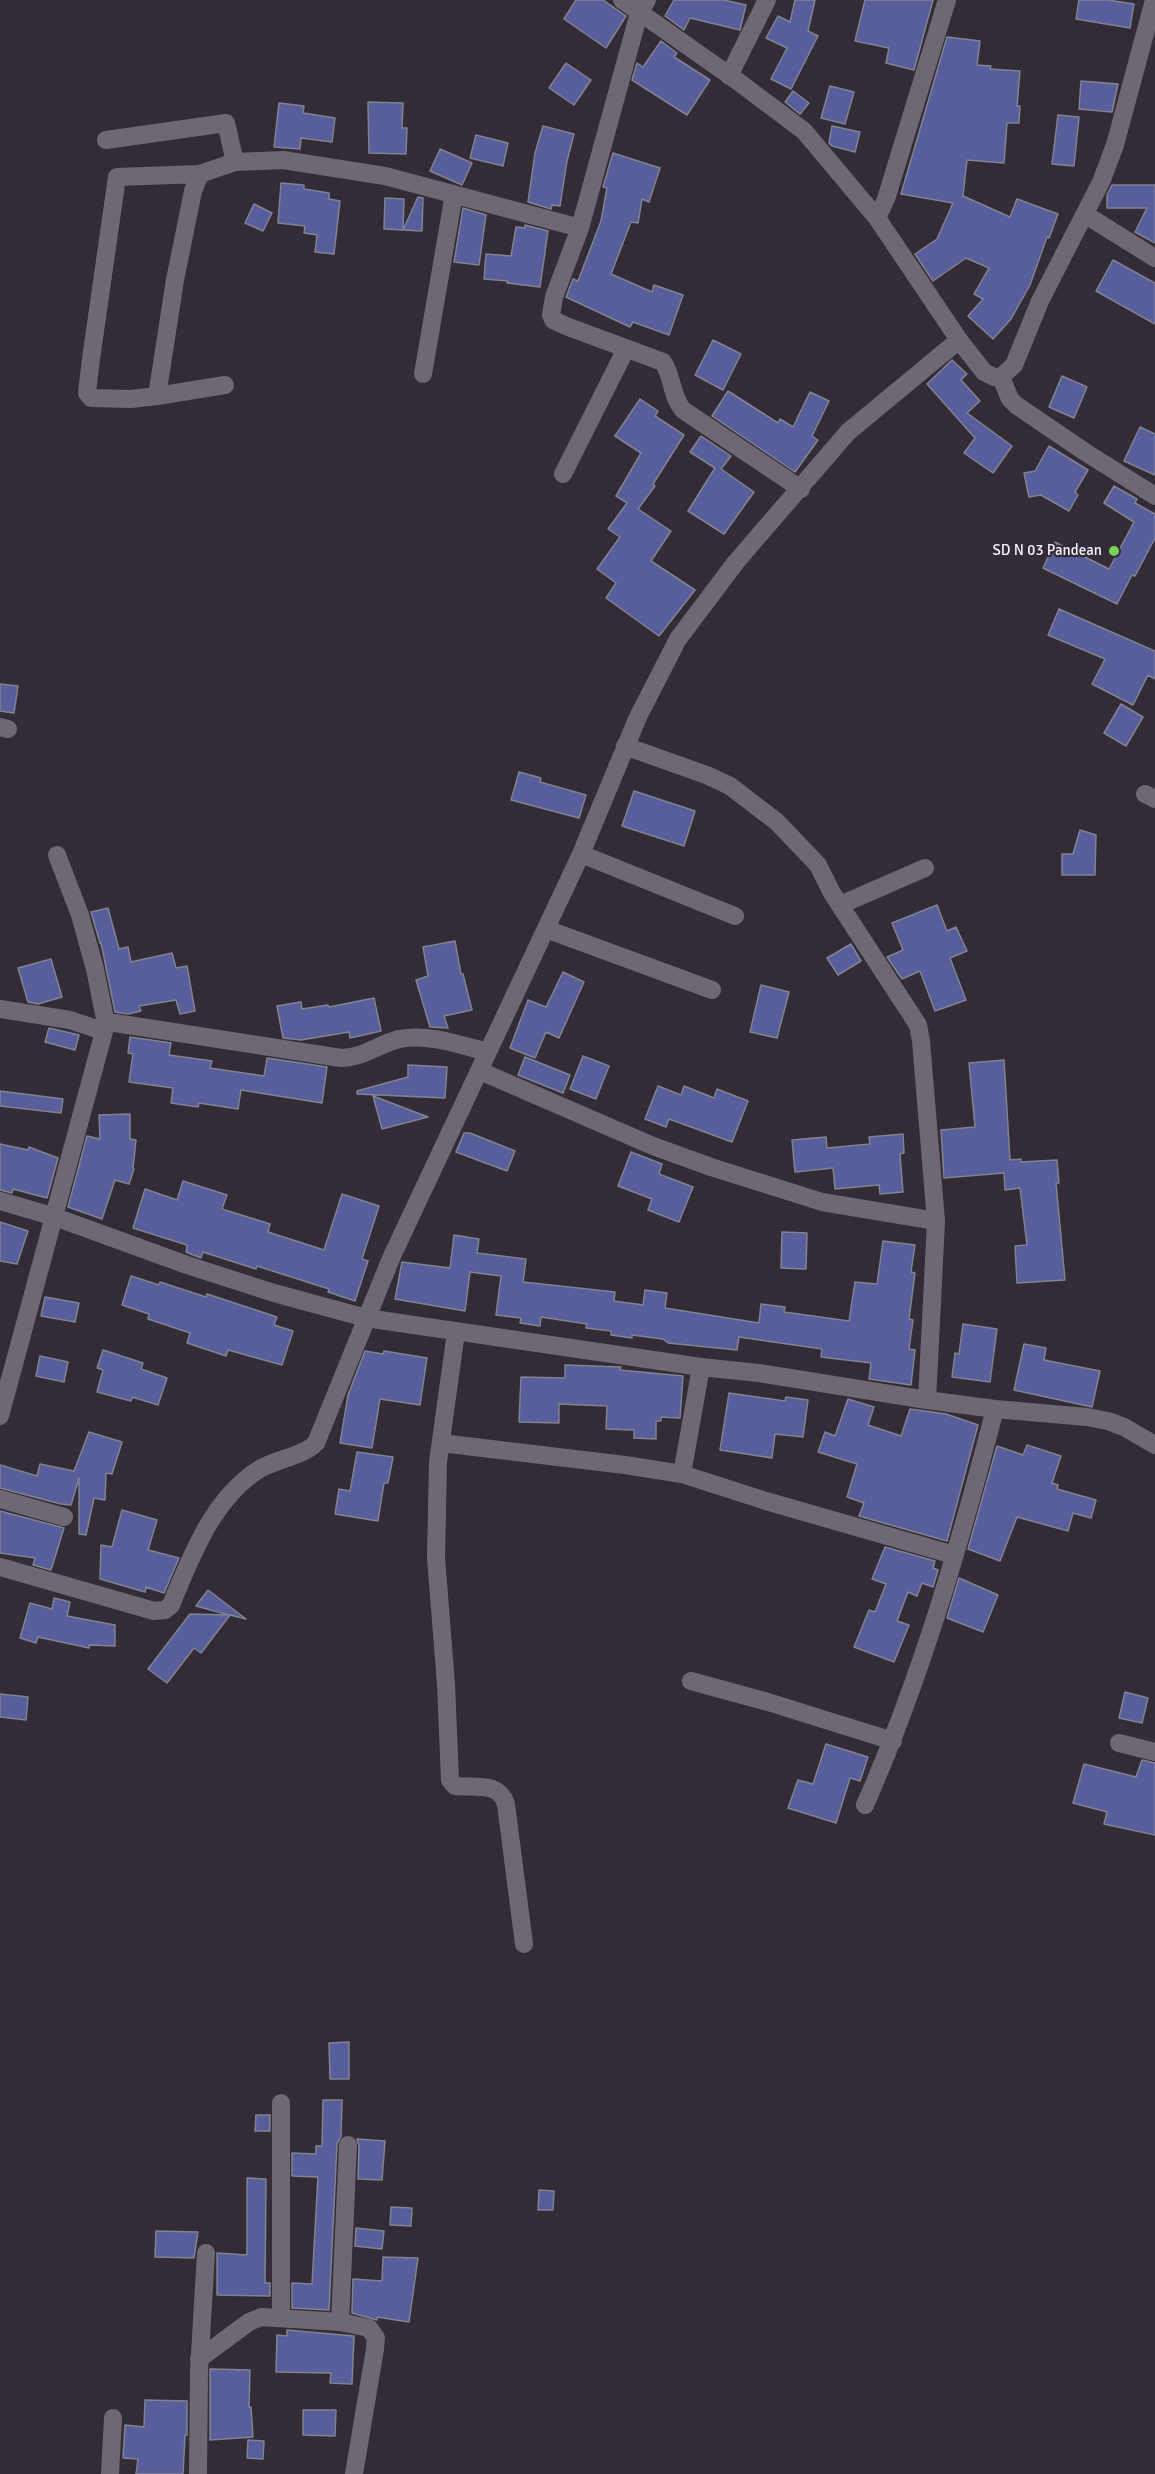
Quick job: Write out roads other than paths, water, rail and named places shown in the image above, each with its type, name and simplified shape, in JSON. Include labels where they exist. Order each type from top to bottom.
[{"type":"street","points":[[622,0],[643,7],[729,76],[804,131],[877,218],[959,340],[984,372],[994,377],[1001,377],[1014,365],[1040,301],[1086,215],[1115,145],[1154,0]]},
{"type":"street","points":[[729,76],[767,0]]},
{"type":"street","points":[[877,218],[886,200],[946,0]]},
{"type":"street","points":[[643,7],[580,228],[554,297],[551,315],[554,320],[566,326],[663,362],[675,397],[683,410],[801,489]]},
{"type":"street","points":[[106,140],[226,123],[235,162]]},
{"type":"street","points":[[225,385],[131,399],[93,399],[87,393],[114,181],[118,177],[200,174],[235,162],[283,160],[385,176],[580,228]]},
{"type":"street","points":[[157,396],[175,280],[193,191],[200,174]]},
{"type":"street","points":[[423,374],[454,194]]},
{"type":"street","points":[[1086,215],[1155,258]]},
{"type":"street","points":[[0,1567],[161,1612],[169,1608],[204,1531],[242,1483],[258,1470],[316,1443],[366,1317],[581,854],[625,746],[678,639],[736,562],[848,432],[959,340]]},
{"type":"street","points":[[563,474],[626,349]]},
{"type":"street","points":[[1001,377],[1010,399],[1016,405],[1085,453],[1155,496]]},
{"type":"street","points":[[625,746],[702,773],[730,786],[777,822],[810,855],[918,1025],[936,1221],[927,1400]]},
{"type":"street","points":[[581,854],[735,916]]},
{"type":"street","points":[[0,1416],[105,1028],[95,969],[80,915],[57,855]]},
{"type":"street","points":[[840,905],[925,868]]},
{"type":"street","points":[[546,929],[712,990]]},
{"type":"street","points":[[0,1009],[105,1028],[115,1023],[341,1058],[363,1055],[399,1039],[419,1038],[439,1040],[488,1052]]},
{"type":"street","points":[[480,1071],[653,1146],[711,1167],[822,1202],[936,1221]]},
{"type":"street","points":[[0,1201],[55,1217],[187,1265],[274,1293],[366,1317],[701,1367],[759,1373],[927,1400],[1108,1421],[1140,1434],[1155,1445]]},
{"type":"street","points":[[456,1332],[438,1462],[436,1558],[446,1684],[450,1780],[455,1786],[494,1788],[503,1795],[524,1944]]},
{"type":"street","points":[[682,1474],[701,1367]]},
{"type":"street","points":[[865,1805],[893,1741],[962,1534],[995,1409]]},
{"type":"street","points":[[441,1443],[682,1474],[766,1501],[954,1555]]},
{"type":"street","points":[[0,1499],[64,1517]]},
{"type":"street","points":[[691,1681],[893,1741]]},
{"type":"street","points":[[1119,1743],[1155,1752]]},
{"type":"street","points":[[281,2103],[281,2318]]},
{"type":"street","points":[[340,2322],[348,2145]]},
{"type":"street","points":[[198,2474],[199,2358],[206,2253]]},
{"type":"street","points":[[199,2358],[249,2322],[261,2318],[340,2322],[369,2328],[376,2338],[367,2410],[354,2474]]},
{"type":"street","points":[[110,2474],[113,2418]]},
{"type":"place","name":"SD N 03 Pandean","points":[[1114,551]]}]
